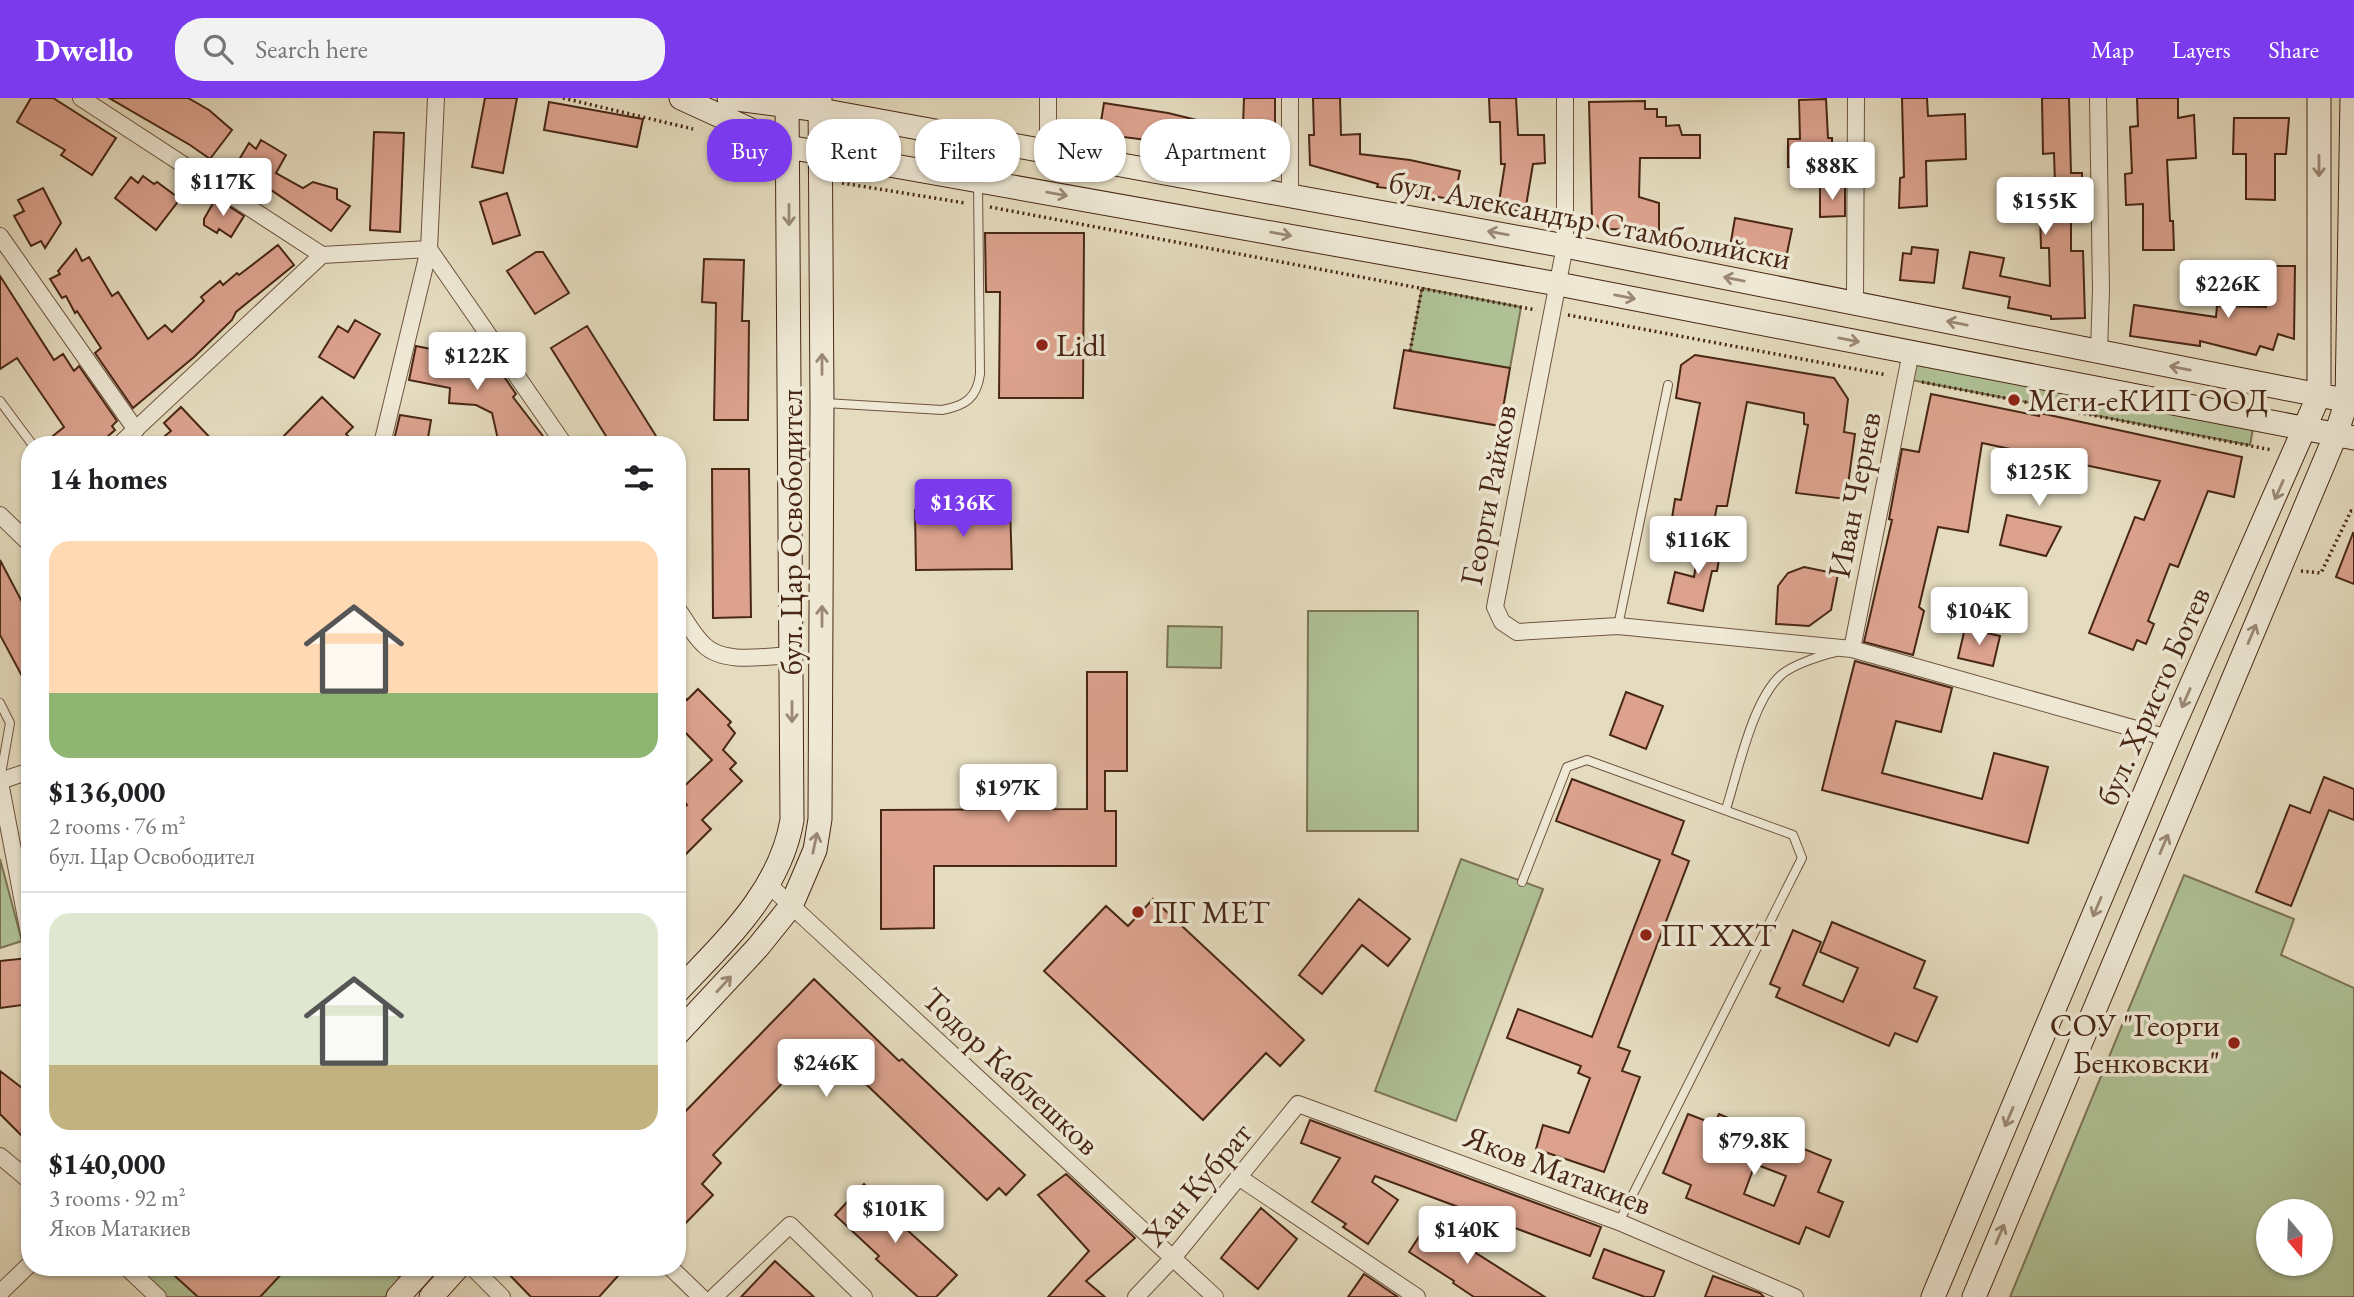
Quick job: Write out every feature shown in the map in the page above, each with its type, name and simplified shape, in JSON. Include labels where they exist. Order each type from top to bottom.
[{"type":"street","points":[[81,98],[322,255],[429,249]]},
{"type":"street","points":[[384,436],[429,249],[436,98]]},
{"type":"street","points":[[681,98],[727,119]]},
{"type":"street","name":"бул. Александър Стамболийски","points":[[729,98],[820,104],[1034,137]]},
{"type":"street","points":[[1048,98],[1048,119]]},
{"type":"street","points":[[1290,98],[1290,195]]},
{"type":"street","name":"Георги Райков","points":[[1565,98],[1565,246],[1495,607],[1502,622],[1517,632],[1618,626],[1852,649],[2168,738]]},
{"type":"street","points":[[1855,303],[1856,98]]},
{"type":"street","points":[[2098,98],[2101,290],[2099,351]]},
{"type":"street","name":"бул. Христо Ботев","points":[[1933,1297],[2168,738],[2319,395],[2319,98]]},
{"type":"street","name":"бул. Христо Ботев","points":[[1974,1297],[2345,436],[2351,401],[2352,98]]},
{"type":"street","name":"бул. Цар Освободител","points":[[787,101],[787,119]]},
{"type":"street","name":"бул. Александър Стамболийски","points":[[1126,157],[1290,195],[1565,246],[2351,401]]},
{"type":"street","name":"бул. Цар Освободител","points":[[686,982],[738,926],[769,885],[782,859],[792,820],[788,182]]},
{"type":"street","name":"бул. Цар Освободител","points":[[686,1024],[758,947],[791,906],[815,850],[820,819],[822,182]]},
{"type":"street","points":[[989,182],[1558,284],[2345,436]]},
{"type":"street","points":[[0,236],[136,430]]},
{"type":"street","points":[[429,249],[558,436]]},
{"type":"street","points":[[129,436],[322,255]]},
{"type":"street","name":"Иван Чернев","points":[[1852,649],[1911,352]]},
{"type":"street","points":[[0,515],[21,531]]},
{"type":"street","points":[[686,620],[704,645],[719,654],[742,657],[792,655]]},
{"type":"street","points":[[21,774],[0,781],[21,892]]},
{"type":"street","name":"Тодор Каблешков","points":[[769,885],[1215,1297]]},
{"type":"street","name":"Яков Матакиев","points":[[1298,1104],[1619,1222],[1795,1297]]},
{"type":"street","name":"Хан Кубрат","points":[[1136,1297],[1173,1258],[1298,1104]]},
{"type":"street","points":[[0,1157],[21,1174]]},
{"type":"street","points":[[1240,1178],[1417,1297]]},
{"type":"street","points":[[714,1297],[790,1226],[864,1297]]},
{"type":"street","points":[[0,1293],[21,1273]]},
{"type":"street","points":[[136,1276],[158,1297]]},
{"type":"street","points":[[398,1297],[417,1276]]},
{"type":"street","points":[[430,1297],[450,1276]]},
{"type":"street","points":[[481,1276],[502,1297]]},
{"type":"street","points":[[679,1276],[701,1297]]},
{"type":"lane","points":[[822,403],[942,410],[958,407],[971,400],[978,388],[980,374],[978,182]]},
{"type":"lane","points":[[1618,626],[1668,385]]},
{"type":"lane","points":[[0,401],[26,436]]},
{"type":"lane","points":[[1726,809],[1758,706],[1782,674],[1823,655],[1852,649]]},
{"type":"lane","points":[[0,703],[10,723],[0,781]]},
{"type":"lane","points":[[1522,882],[1567,767],[1587,760],[1793,835],[1802,858],[1619,1222]]},
{"type":"path","points":[[563,98],[695,129]]},
{"type":"path","points":[[840,182],[1551,312],[2295,454]]},
{"type":"path","points":[[1410,351],[1422,288]]},
{"type":"path","points":[[2309,573],[2321,573],[2351,511],[2354,512]]},
{"type":"green space","points":[[1422,288],[1521,307],[1510,368],[1410,351]]},
{"type":"green space","points":[[1911,352],[2255,418],[2250,445],[1906,379]]},
{"type":"green space","points":[[1308,611],[1418,611],[1418,831],[1307,831]]},
{"type":"green space","points":[[1168,626],[1222,627],[1221,668],[1167,667]]},
{"type":"green space","points":[[0,859],[21,941],[0,948]]},
{"type":"green space","points":[[1461,859],[1543,889],[1456,1121],[1375,1091]]},
{"type":"green space","name":"СОУ \"Георги Бенковски\"","points":[[2184,875],[2294,919],[2281,955],[2354,988],[2354,1297],[2010,1297]]},
{"type":"green space","points":[[136,1276],[398,1276],[408,1285],[398,1297],[158,1297]]},
{"type":"building","points":[[31,98],[53,98],[116,138],[92,175],[61,155],[65,150],[17,122]]},
{"type":"building","points":[[109,98],[188,98],[209,110],[232,130],[210,159]]},
{"type":"building","points":[[485,98],[517,98],[503,173],[472,167]]},
{"type":"building","points":[[1244,98],[1275,98],[1275,119],[1243,119]]},
{"type":"building","points":[[1313,98],[1340,98],[1341,135],[1360,134],[1360,154],[1410,160],[1460,171],[1454,200],[1428,193],[1377,187],[1378,184],[1310,165],[1309,135],[1314,135]]},
{"type":"building","points":[[1489,98],[1516,98],[1518,135],[1544,135],[1545,163],[1533,164],[1525,212],[1498,208],[1505,164],[1501,164],[1500,122],[1490,122]]},
{"type":"building","points":[[1902,98],[1927,98],[1928,116],[1965,114],[1966,159],[1926,161],[1927,206],[1899,208],[1900,178],[1904,177]]},
{"type":"building","points":[[2042,98],[2069,98],[2071,173],[2082,173],[2082,203],[2071,203],[2071,251],[2083,251],[2085,318],[2051,319],[2051,316],[2008,308],[2010,297],[1963,288],[1970,252],[2004,258],[2000,276],[2050,286],[2049,248],[2041,248],[2040,214],[2056,214],[2054,153],[2043,154]]},
{"type":"building","points":[[2137,98],[2178,98],[2178,118],[2194,115],[2196,158],[2167,160],[2174,250],[2143,250],[2143,204],[2126,205],[2125,174],[2132,173],[2130,127],[2138,126]]},
{"type":"building","points":[[1826,99],[1828,138],[1832,138],[1832,167],[1788,167],[1788,139],[1800,139],[1799,100]]},
{"type":"building","points":[[1645,101],[1645,109],[1657,109],[1657,117],[1666,117],[1666,126],[1679,125],[1682,135],[1700,135],[1700,158],[1640,158],[1639,197],[1659,203],[1659,230],[1601,229],[1592,221],[1589,102]]},
{"type":"building","points":[[549,102],[643,119],[637,147],[544,130]]},
{"type":"building","points":[[1104,103],[1193,119],[1140,119],[1140,139],[1126,137],[1126,119],[1101,119]]},
{"type":"building","points":[[2234,118],[2289,118],[2286,154],[2275,154],[2275,200],[2246,199],[2246,154],[2233,154]]},
{"type":"building","points":[[374,132],[404,133],[400,232],[370,230]]},
{"type":"building","points":[[261,140],[286,155],[276,173],[303,188],[313,182],[337,189],[337,199],[350,206],[331,231],[268,188],[266,191],[261,188],[254,198],[227,180],[249,143],[256,149]]},
{"type":"building","points":[[143,176],[154,184],[157,182],[180,199],[156,230],[115,198],[131,177],[138,183]]},
{"type":"building","points":[[1845,186],[1845,216],[1820,217],[1820,187]]},
{"type":"building","points":[[43,188],[61,223],[45,248],[41,241],[31,246],[14,216],[24,211],[18,200]]},
{"type":"building","points":[[507,193],[520,235],[493,244],[480,202]]},
{"type":"building","points":[[216,198],[244,216],[231,237],[219,229],[217,233],[204,225],[204,219]]},
{"type":"building","points":[[1735,218],[1792,229],[1786,258],[1730,247]]},
{"type":"building","name":"Lidl","points":[[985,233],[1084,233],[1083,398],[999,398],[1000,292],[986,292]]},
{"type":"building","points":[[278,245],[294,265],[236,312],[232,320],[194,357],[133,408],[95,353],[101,348],[66,296],[62,298],[50,279],[60,274],[58,271],[76,249],[82,261],[89,257],[112,296],[118,292],[148,339],[165,325],[172,332],[204,301],[201,297],[220,281],[223,285]]},
{"type":"building","points":[[1912,247],[1938,250],[1934,283],[1900,280],[1903,253],[1911,254]]},
{"type":"building","points":[[536,252],[543,252],[569,293],[535,314],[507,271]]},
{"type":"building","points":[[704,259],[744,260],[742,321],[749,321],[748,420],[714,420],[716,303],[702,302]]},
{"type":"building","points":[[2265,266],[2295,266],[2294,339],[2278,334],[2273,350],[2260,346],[2256,355],[2200,341],[2200,346],[2130,336],[2134,305],[2216,317],[2217,306],[2266,307]]},
{"type":"building","points":[[0,276],[54,360],[63,354],[74,371],[79,366],[117,421],[112,426],[115,430],[108,436],[53,436],[64,427],[17,358],[0,369]]},
{"type":"building","points":[[355,320],[380,334],[354,378],[319,357],[338,326],[348,332]]},
{"type":"building","points":[[587,326],[656,436],[606,436],[551,348]]},
{"type":"building","points":[[416,346],[481,359],[498,368],[516,394],[513,397],[543,436],[497,436],[492,413],[476,405],[449,403],[450,388],[409,380]]},
{"type":"building","points":[[1404,350],[1510,368],[1500,426],[1394,408]]},
{"type":"building","points":[[1695,355],[1834,378],[1848,399],[1844,432],[1855,434],[1846,499],[1796,493],[1808,425],[1804,424],[1804,413],[1747,402],[1727,506],[1717,506],[1712,532],[1671,525],[1675,499],[1681,500],[1700,403],[1676,398],[1681,365]]},
{"type":"building","points":[[1931,394],[2039,416],[2040,413],[2242,457],[2234,497],[2208,491],[2178,567],[2170,564],[2148,621],[2154,624],[2146,644],[2137,640],[2133,650],[2089,633],[2135,517],[2144,520],[2160,481],[1982,443],[1968,532],[1938,527],[1919,607],[1924,611],[1913,655],[1864,642],[1892,520],[1889,519],[1902,449],[1919,452]]},
{"type":"building","points":[[322,397],[353,427],[346,434],[348,436],[284,436]]},
{"type":"building","points":[[181,407],[208,436],[165,436],[171,431],[164,423]]},
{"type":"building","points":[[400,415],[431,420],[428,436],[395,436]]},
{"type":"building","points":[[712,469],[749,469],[751,617],[713,618]]},
{"type":"building","points":[[1010,508],[1012,569],[916,570],[915,510]]},
{"type":"building","points":[[2007,515],[2061,527],[2046,556],[2000,545]]},
{"type":"building","points":[[1701,534],[1723,537],[1717,571],[1712,571],[1703,611],[1668,603],[1675,572],[1694,577]]},
{"type":"building","points":[[2354,534],[2354,584],[2336,577]]},
{"type":"building","points":[[0,560],[21,600],[21,674],[0,635]]},
{"type":"building","points":[[1804,567],[1838,574],[1831,610],[1809,626],[1776,624],[1778,586],[1788,573]]},
{"type":"building","points":[[1965,628],[2000,636],[1993,666],[1958,658]]},
{"type":"building","points":[[1855,661],[1952,688],[1941,732],[1896,721],[1882,773],[1982,799],[1994,753],[2048,767],[2028,843],[1822,790]]},
{"type":"building","points":[[1087,672],[1127,672],[1127,771],[1105,771],[1105,811],[1116,811],[1116,866],[934,866],[934,928],[881,929],[881,810],[1087,809]]},
{"type":"building","points":[[698,689],[731,722],[728,725],[735,733],[723,750],[736,763],[730,769],[742,781],[702,820],[711,829],[686,854],[686,785],[712,760],[686,733],[687,700]]},
{"type":"building","points":[[1626,692],[1663,706],[1646,749],[1610,735]]},
{"type":"building","points":[[2324,777],[2354,789],[2354,820],[2329,810],[2291,906],[2256,892],[2290,805],[2310,813]]},
{"type":"building","name":"ПГ ХХТ","points":[[1572,779],[1684,821],[1672,854],[1689,861],[1618,1047],[1630,1051],[1622,1071],[1640,1077],[1604,1172],[1536,1149],[1543,1125],[1569,1133],[1590,1078],[1578,1073],[1581,1066],[1507,1038],[1518,1009],[1592,1037],[1660,860],[1556,821]]},
{"type":"building","points":[[1153,899],[1304,1040],[1280,1066],[1266,1053],[1203,1120],[1044,971],[1106,906],[1128,926]]},
{"type":"building","points":[[1359,899],[1410,939],[1388,966],[1362,945],[1322,994],[1299,975]]},
{"type":"building","points":[[1832,922],[1925,961],[1914,988],[1937,997],[1917,1042],[1895,1033],[1889,1046],[1776,997],[1780,988],[1770,984],[1793,930],[1821,942],[1803,985],[1843,1002],[1858,968],[1820,952]]},
{"type":"building","points":[[21,959],[21,1005],[0,1008],[0,961]]},
{"type":"building","points":[[814,979],[899,1061],[902,1059],[1025,1175],[1006,1195],[999,1188],[987,1200],[822,1042],[713,1155],[721,1163],[702,1184],[713,1195],[686,1223],[686,1111]]},
{"type":"building","points":[[0,1071],[21,1087],[21,1135],[0,1114]]},
{"type":"building","points":[[1688,1114],[1714,1124],[1719,1114],[1831,1160],[1818,1192],[1843,1202],[1829,1237],[1806,1227],[1799,1244],[1686,1198],[1691,1185],[1663,1173]],"holes":[[[1755,1164],[1786,1176],[1774,1206],[1744,1194]]]},
{"type":"building","points":[[1310,1120],[1601,1227],[1590,1256],[1375,1176],[1372,1182],[1398,1200],[1368,1244],[1343,1227],[1346,1224],[1312,1202],[1340,1158],[1301,1143]]},
{"type":"building","points":[[1066,1174],[1135,1238],[1086,1281],[1105,1297],[1048,1297],[1089,1251],[1038,1195]]},
{"type":"building","points":[[864,1184],[889,1208],[886,1211],[957,1275],[936,1297],[918,1297],[876,1259],[879,1256],[835,1215]]},
{"type":"building","points":[[1261,1208],[1297,1239],[1258,1289],[1221,1258]]},
{"type":"building","points":[[1430,1220],[1453,1235],[1451,1237],[1545,1297],[1474,1297],[1453,1283],[1454,1281],[1409,1252]]},
{"type":"building","points":[[1604,1249],[1664,1271],[1654,1297],[1645,1297],[1593,1278]]},
{"type":"building","points":[[775,1261],[814,1297],[741,1297]]},
{"type":"building","points":[[1364,1274],[1398,1297],[1348,1297]]},
{"type":"building","points":[[175,1276],[280,1276],[260,1297],[198,1297]]},
{"type":"building","points":[[511,1276],[618,1276],[599,1297],[531,1297]]},
{"type":"building","points":[[1713,1276],[1760,1293],[1764,1297],[1705,1297]]},
{"type":"place","name":"Lidl","points":[[1042,345]]},
{"type":"place","name":"Меги-еКИП ООД","points":[[2014,400]]},
{"type":"place","name":"ПГ МЕТ","points":[[1138,912]]},
{"type":"place","name":"ПГ ХХТ","points":[[1646,935]]},
{"type":"place","name":"СОУ \"Георги Бенковски\"","points":[[2234,1043]]}]
